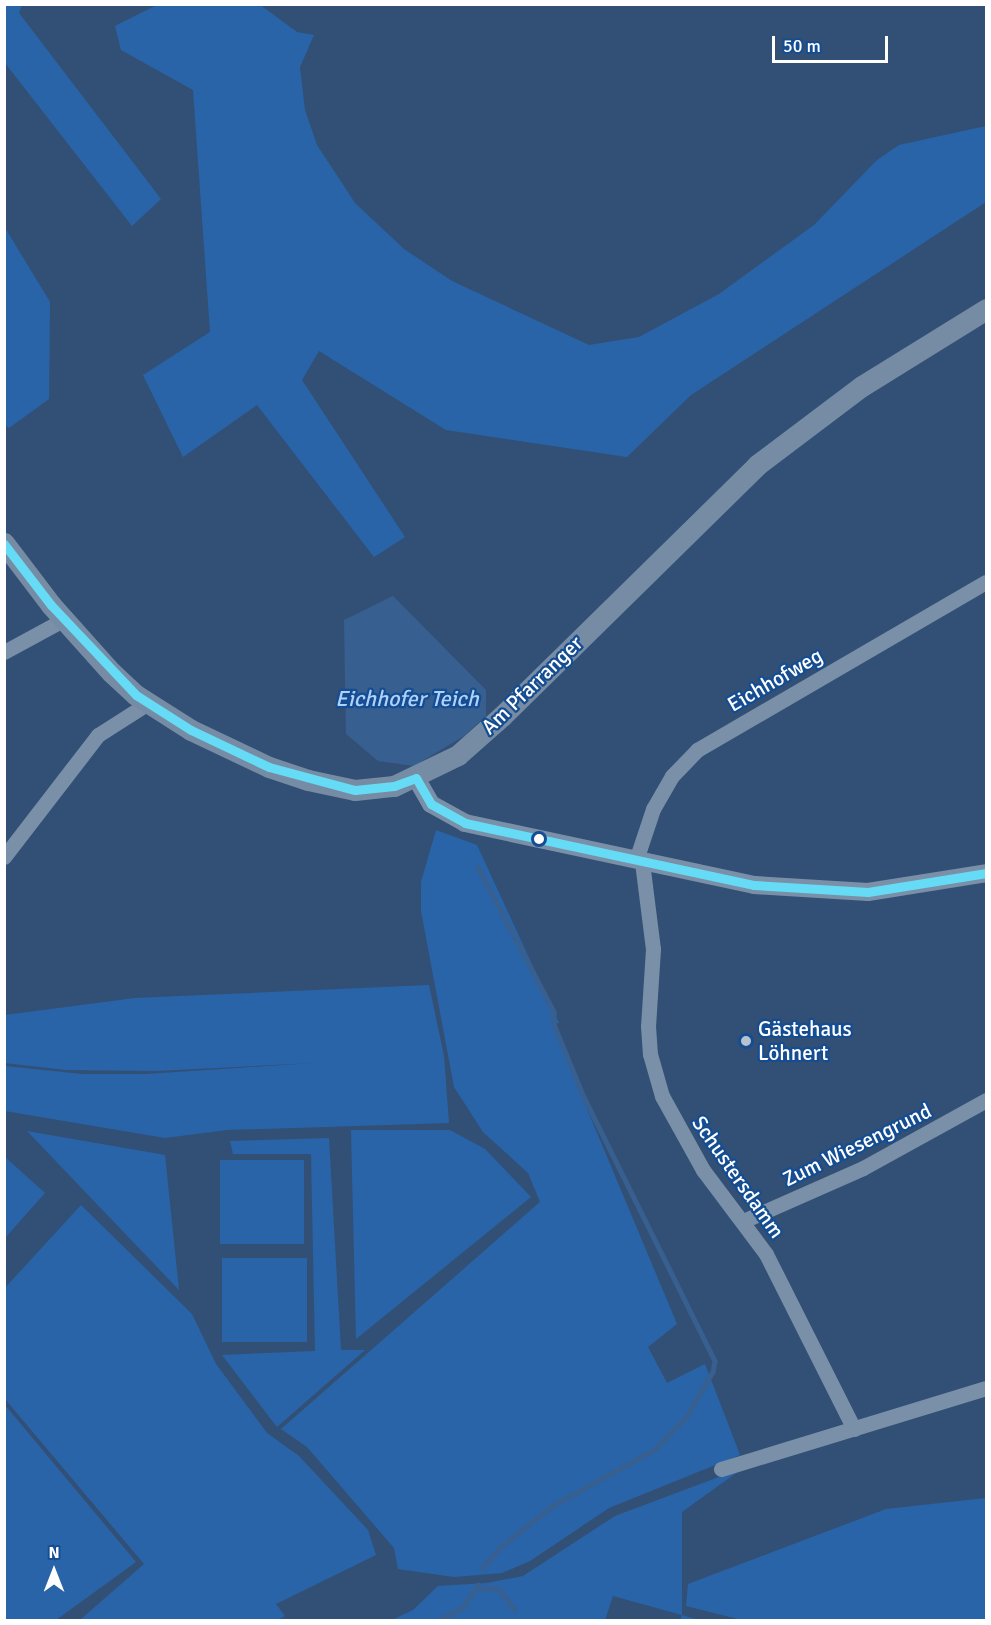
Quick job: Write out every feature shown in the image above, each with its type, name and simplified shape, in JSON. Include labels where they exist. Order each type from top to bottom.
[{"type":"main road","name":"Am Pfarranger","points":[[4,543],[63,620],[111,672],[148,703],[236,753],[308,780],[368,790],[416,778],[458,755],[502,716],[734,485],[808,423],[987,309]]},
{"type":"street","name":"Eichhofweg","points":[[639,861],[653,809],[672,776],[697,750],[987,582]]},
{"type":"street","points":[[4,652],[63,620]]},
{"type":"street","points":[[4,857],[98,735],[148,703]]},
{"type":"street","points":[[416,778],[431,804],[465,823],[754,885],[823,892],[889,890],[987,873]]},
{"type":"street","name":"Schustersdamm","points":[[639,861],[653,939],[648,1026],[650,1054],[662,1096],[703,1170],[766,1254],[854,1429]]},
{"type":"street","name":"Zum Wiesengrund","points":[[743,1221],[863,1168],[987,1101]]},
{"type":"street","points":[[721,1469],[987,1388]]},
{"type":"shaded area","points":[[5,4],[22,5],[19,13],[161,199],[132,226],[5,63]]},
{"type":"shaded area","points":[[259,4],[297,32],[314,35],[300,67],[305,110],[317,145],[355,203],[404,249],[452,281],[589,345],[639,337],[719,294],[814,225],[877,160],[899,145],[986,126],[986,202],[691,395],[627,457],[446,430],[319,351],[302,380],[405,537],[374,557],[257,405],[183,457],[143,375],[210,332],[193,90],[121,50],[115,26],[157,5]]},
{"type":"shaded area","points":[[4,226],[50,302],[49,399],[9,428],[4,424]]},
{"type":"shaded area","points":[[436,830],[477,845],[559,1023],[554,1024],[582,1097],[677,1324],[648,1347],[667,1383],[705,1364],[740,1455],[609,1508],[530,1561],[502,1573],[454,1577],[398,1569],[394,1548],[307,1447],[281,1429],[540,1202],[528,1173],[483,1132],[454,1087],[421,911],[421,882]]},
{"type":"shaded area","points":[[429,985],[444,1056],[449,1123],[227,1130],[165,1138],[5,1111],[5,1066],[82,1074],[146,1074],[314,1063],[156,1071],[66,1070],[5,1063],[5,1015],[135,998]]},
{"type":"shaded area","points":[[351,1130],[450,1130],[485,1149],[531,1197],[356,1339]]},
{"type":"shaded area","points":[[27,1131],[165,1155],[179,1290]]},
{"type":"shaded area","points":[[329,1138],[341,1350],[365,1350],[277,1427],[222,1355],[315,1351],[311,1154],[233,1154],[230,1141]]},
{"type":"shaded area","points":[[5,1157],[45,1193],[5,1238]]},
{"type":"shaded area","points":[[220,1160],[304,1160],[304,1244],[220,1244]]},
{"type":"shaded area","points":[[81,1205],[192,1314],[216,1364],[267,1433],[299,1456],[368,1530],[376,1555],[276,1604],[285,1616],[278,1620],[80,1620],[144,1564],[5,1399],[4,1289]]},
{"type":"shaded area","points":[[222,1258],[307,1258],[307,1342],[222,1342]]},
{"type":"shaded area","points":[[5,1405],[136,1562],[56,1620],[5,1620]]},
{"type":"shaded area","points":[[743,1468],[682,1512],[682,1615],[613,1596],[605,1620],[392,1620],[413,1610],[438,1586],[487,1583],[523,1576],[615,1516]]},
{"type":"shaded area","points":[[986,1498],[986,1620],[742,1620],[686,1606],[688,1584],[886,1509]]},
{"type":"shaded area","points":[[682,1615],[699,1620],[680,1620]]},
{"type":"water","name":"Eichhofer Teich","points":[[393,596],[486,690],[486,716],[464,736],[414,766],[378,761],[346,734],[344,620]]},
{"type":"waterway","points":[[478,867],[554,1012],[554,1024],[584,1097],[715,1361],[713,1372],[687,1417],[656,1449],[553,1506],[501,1547],[483,1568]]},
{"type":"waterway","points":[[439,1620],[462,1608],[478,1585]]},
{"type":"waterway","points":[[476,1588],[499,1589],[515,1610]]},
{"type":"transit line","points":[[4,544],[51,605],[136,695],[191,730],[269,767],[355,790],[394,786],[416,778],[431,804],[465,823],[754,885],[868,892],[986,873]]},
{"type":"place","name":"Gästehaus Löhnert","points":[[746,1041]]}]
